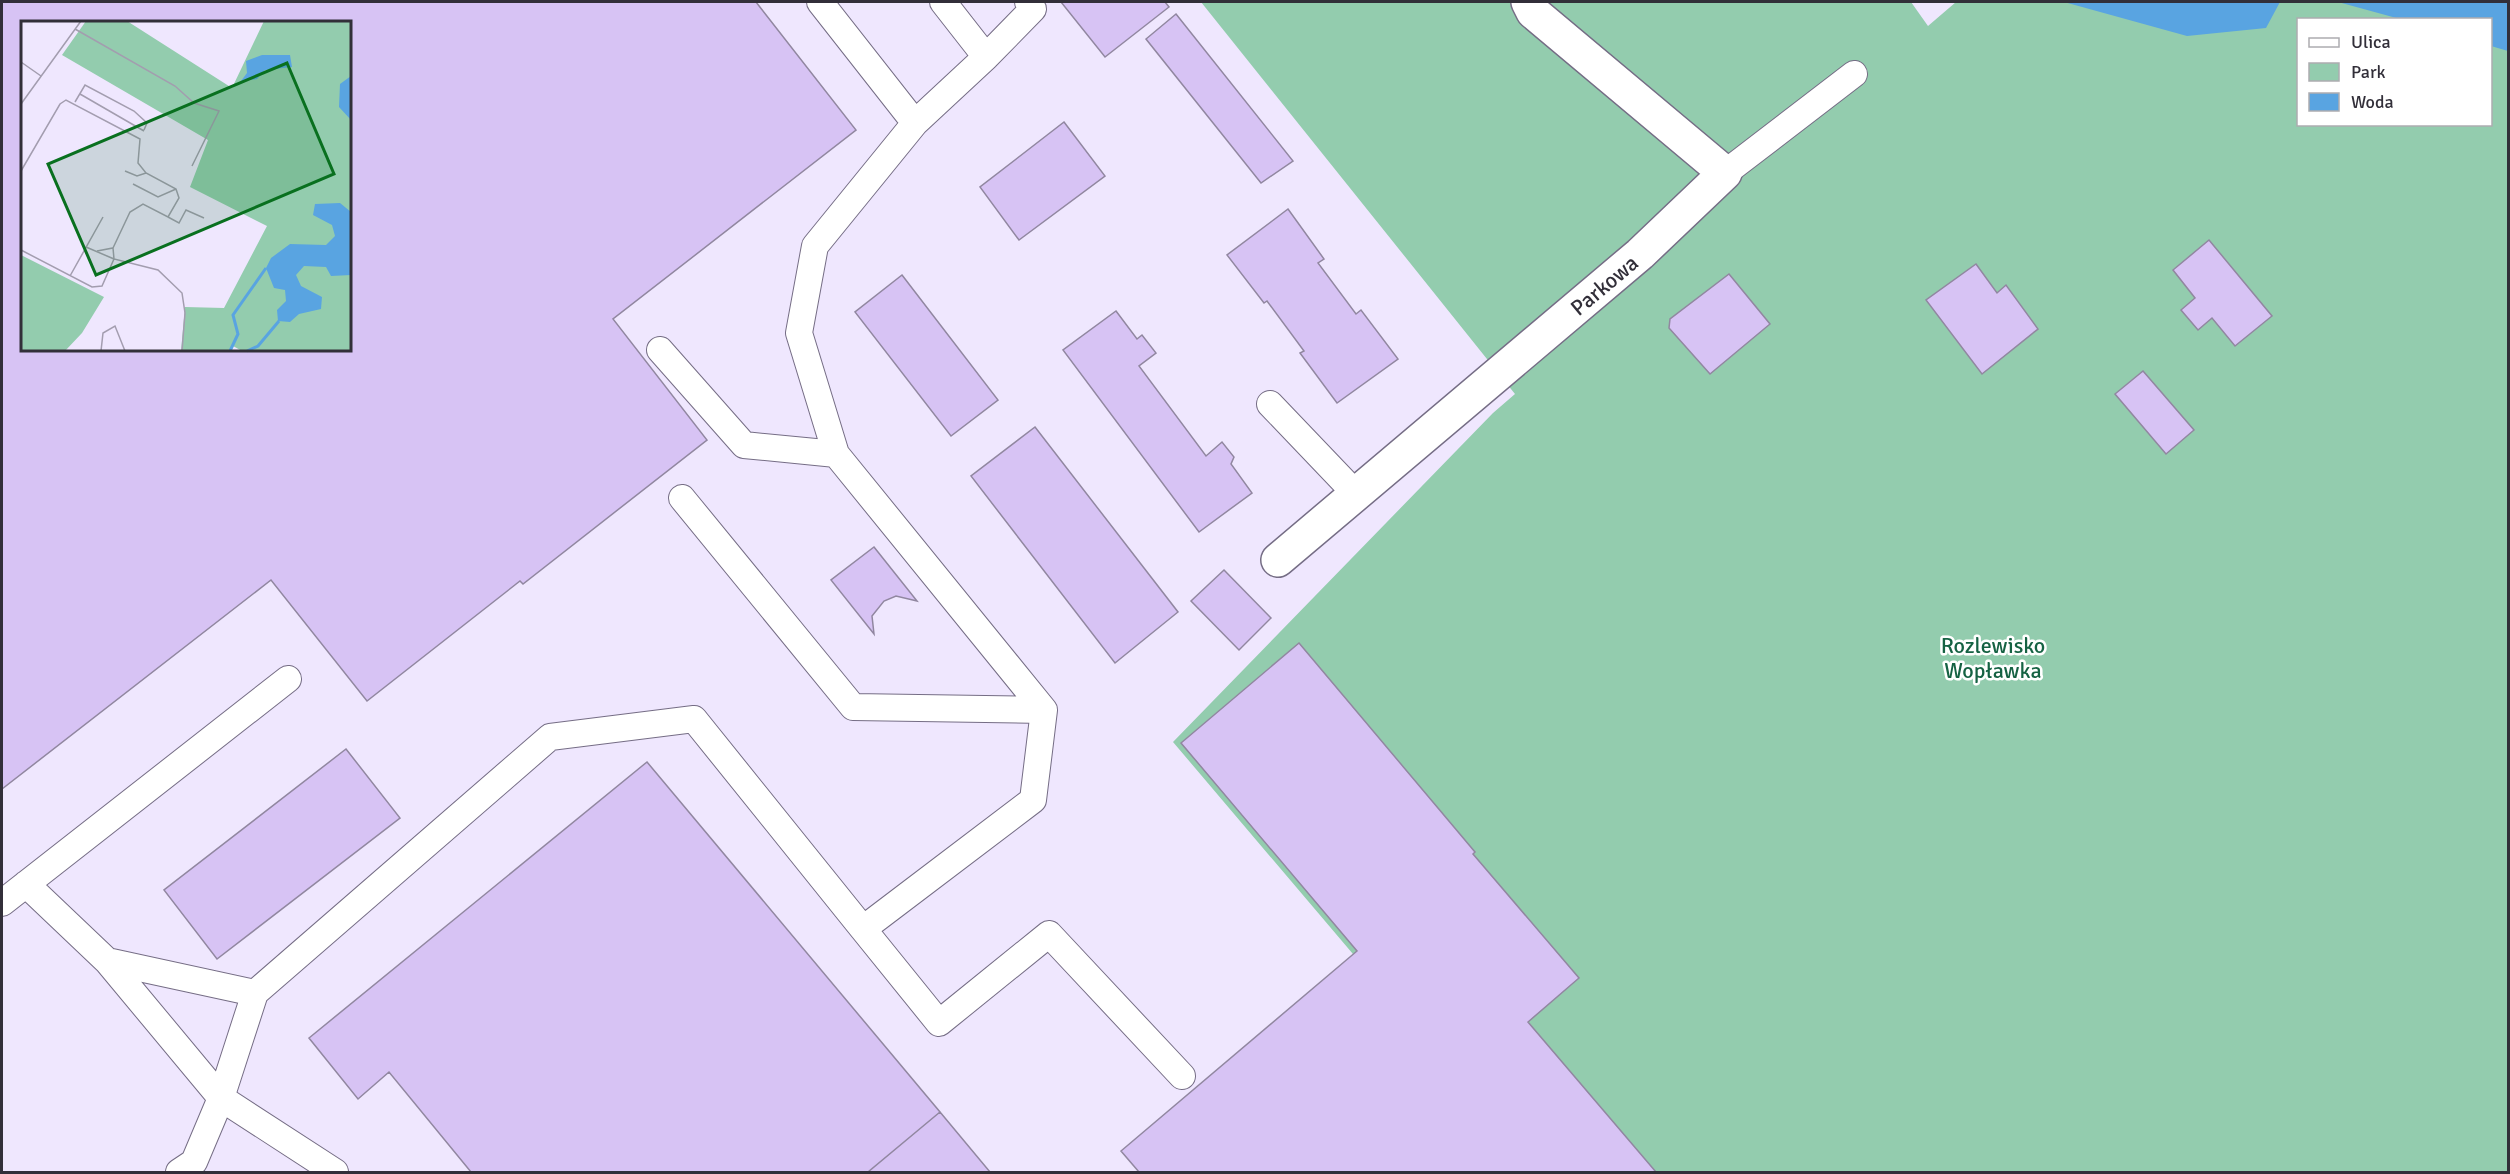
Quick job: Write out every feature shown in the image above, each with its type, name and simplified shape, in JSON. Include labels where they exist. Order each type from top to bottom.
[{"type":"street","points":[[1528,2],[1533,12],[1725,173]]},
{"type":"street","name":"Parkowa","points":[[1278,560],[1641,254],[1725,173]]},
{"type":"lane","points":[[820,2],[915,123]]},
{"type":"lane","points":[[943,2],[986,57]]},
{"type":"lane","points":[[863,929],[1033,800],[1044,710],[836,454],[799,333],[814,246],[915,123],[986,57],[1033,9],[1028,2]]},
{"type":"lane","points":[[1725,173],[1854,74]]},
{"type":"lane","points":[[660,350],[744,445],[836,454]]},
{"type":"lane","points":[[1270,404],[1356,494]]},
{"type":"lane","points":[[682,498],[853,707],[1044,710]]},
{"type":"lane","points":[[2,903],[288,679]]},
{"type":"lane","points":[[179,1173],[194,1162],[221,1098],[255,993],[550,737],[694,719],[939,1023],[1049,934],[1182,1076]]},
{"type":"lane","points":[[26,884],[107,962],[221,1098],[335,1173]]},
{"type":"lane","points":[[107,962],[255,993]]},
{"type":"green space","name":"Rozlewisko Wopławka","points":[[1201,2],[1911,2],[1928,26],[1956,2],[2508,2],[2508,1172],[1538,1172],[1173,742],[1493,413],[1515,394]]},
{"type":"water","points":[[2064,2],[2280,2],[2266,28],[2187,36]]},
{"type":"water","points":[[2338,2],[2508,2],[2508,51],[2492,46],[2492,18],[2396,18]]},
{"type":"building","points":[[2,2],[756,2],[856,130],[613,319],[707,440],[523,584],[520,581],[367,701],[271,580],[2,789]]},
{"type":"building","points":[[1061,2],[1165,2],[1169,7],[1105,57]]},
{"type":"building","points":[[1176,14],[1293,161],[1261,183],[1146,39]]},
{"type":"building","points":[[1064,122],[1105,176],[1019,240],[980,187]]},
{"type":"building","points":[[1288,209],[1324,259],[1318,263],[1356,314],[1361,310],[1398,359],[1337,403],[1300,353],[1304,351],[1267,301],[1264,303],[1227,255]]},
{"type":"building","points":[[2209,240],[2272,316],[2235,346],[2212,318],[2198,330],[2181,310],[2195,298],[2173,270]]},
{"type":"building","points":[[1976,264],[1997,293],[2006,285],[2038,329],[1982,374],[1926,300]]},
{"type":"building","points":[[1729,274],[1770,324],[1710,374],[1669,328],[1670,319]]},
{"type":"building","points":[[902,275],[998,400],[951,436],[855,312]]},
{"type":"building","points":[[1116,311],[1137,339],[1142,335],[1156,353],[1139,366],[1206,456],[1222,442],[1234,457],[1231,464],[1252,493],[1199,532],[1063,350]]},
{"type":"building","points":[[2143,371],[2194,430],[2166,454],[2115,394]]},
{"type":"building","points":[[1035,427],[1178,612],[1115,663],[971,476]]},
{"type":"building","points":[[874,547],[917,601],[896,596],[884,601],[872,616],[874,634],[831,580]]},
{"type":"building","points":[[1224,570],[1271,618],[1239,650],[1191,601]]},
{"type":"building","points":[[1299,643],[1475,852],[1473,854],[1579,978],[1528,1022],[1656,1172],[1139,1172],[1121,1151],[1357,951],[1181,743]]},
{"type":"building","points":[[346,749],[400,818],[217,959],[164,890]]},
{"type":"building","points":[[647,762],[940,1112],[868,1172],[471,1172],[389,1072],[358,1099],[309,1038]]},
{"type":"building","points":[[940,1112],[990,1172],[868,1172]]}]
